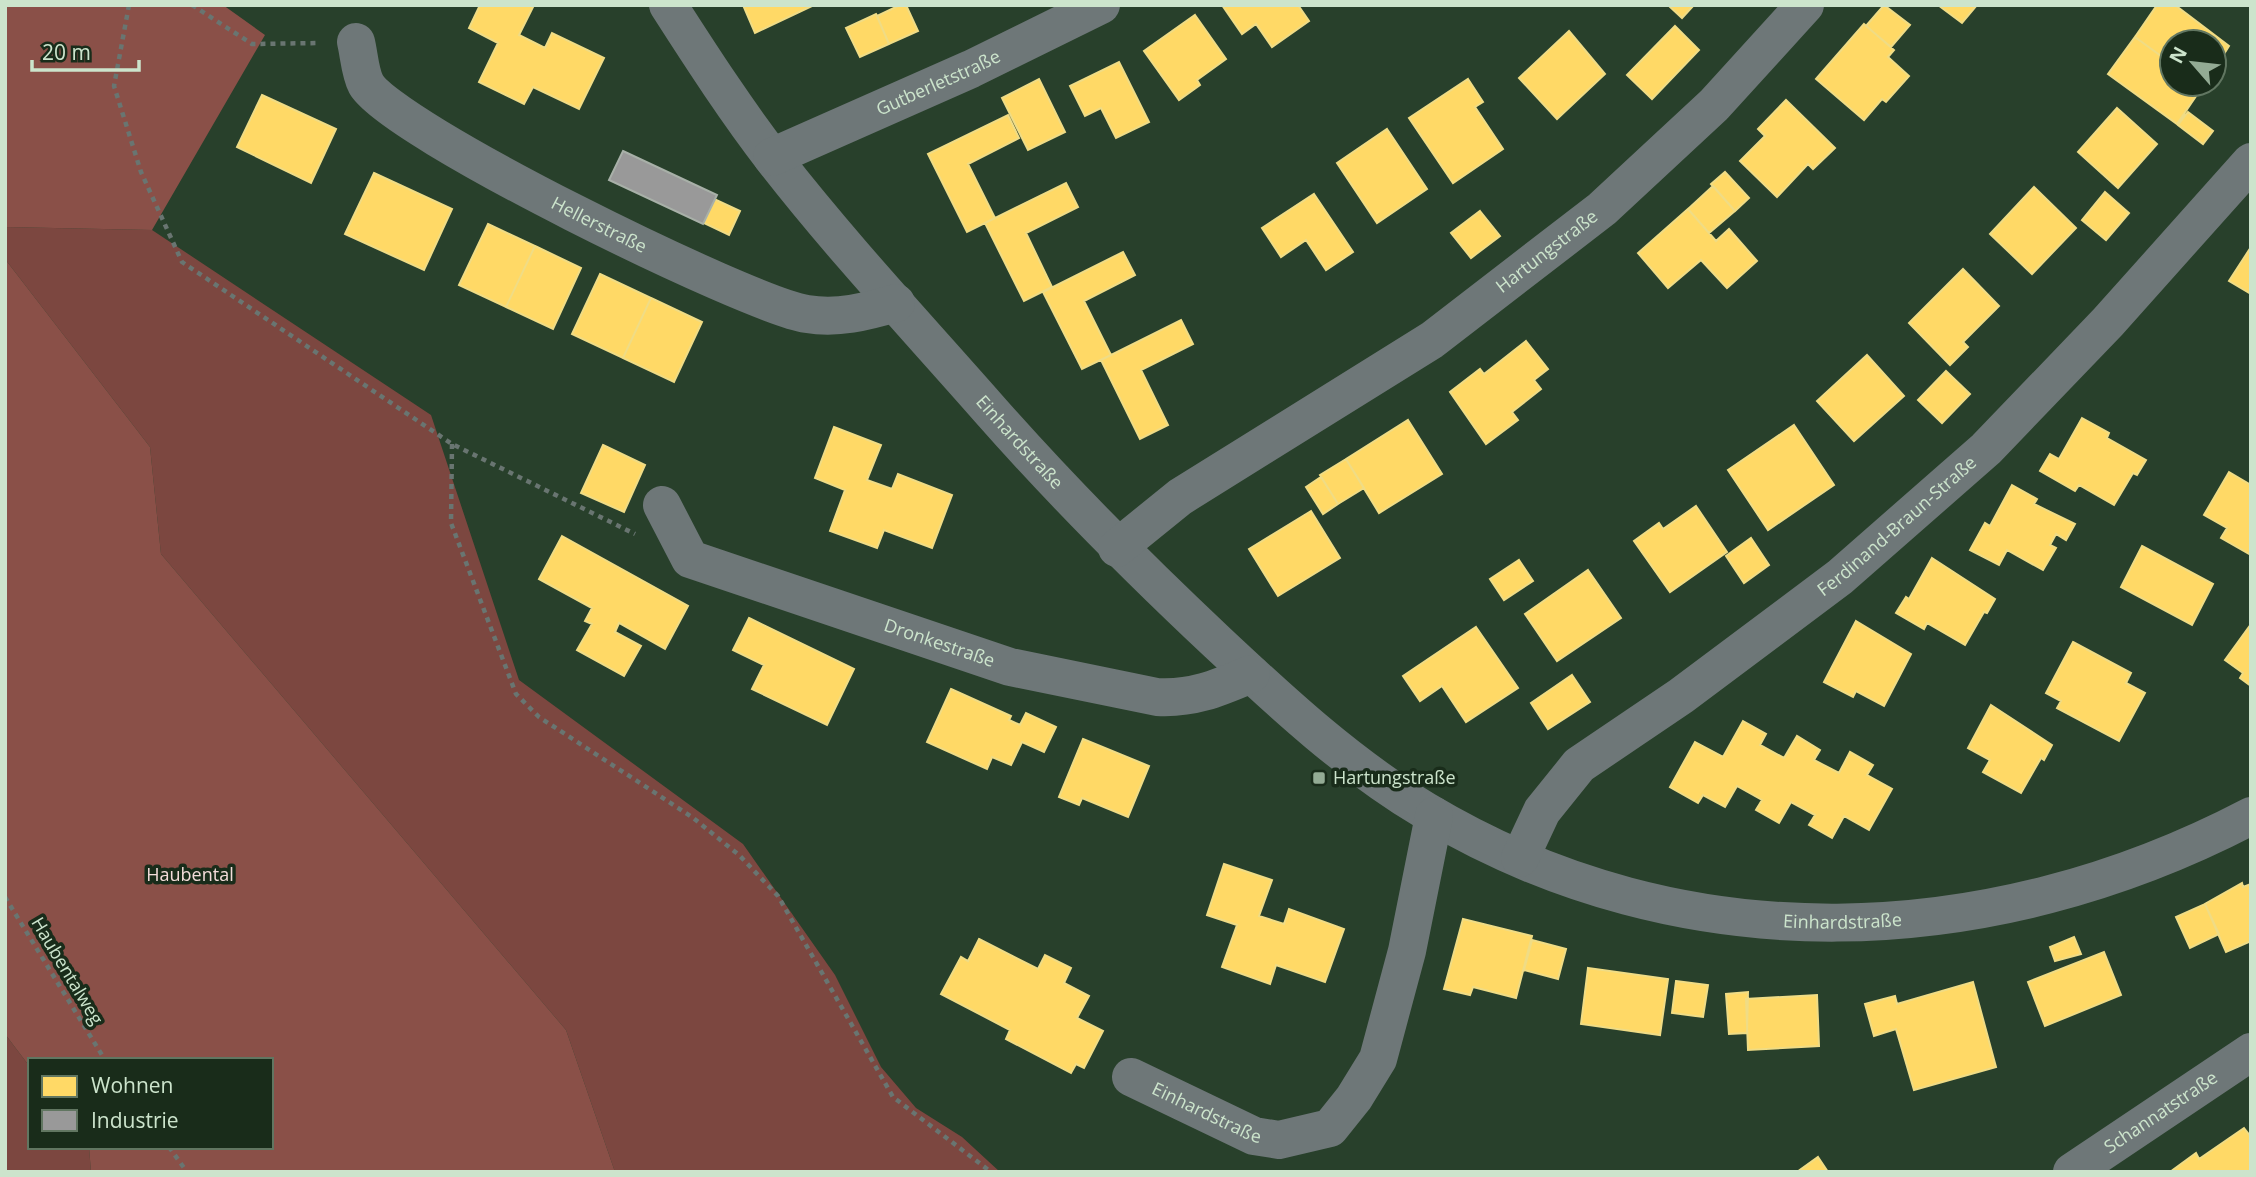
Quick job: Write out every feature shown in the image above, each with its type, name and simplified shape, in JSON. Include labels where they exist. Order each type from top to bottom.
[{"type":"street","name":"Einhardstraße","points":[[668,5],[772,158],[1045,473],[1117,548],[1251,674],[1375,776],[1434,816],[1520,858],[1588,884],[1674,907],[1725,916],[1833,924],[1888,922],[1992,909],[2059,893],[2166,857],[2251,816]]},
{"type":"street","name":"Gutberletstraße","points":[[772,158],[971,69],[1101,5]]},
{"type":"street","name":"Hartungstraße","points":[[1117,548],[1180,497],[1432,340],[1602,209],[1714,105],[1805,5]]},
{"type":"street","name":"Hellerstraße","points":[[356,42],[366,84],[414,125],[520,184],[714,281],[805,314],[848,316],[895,303]]},
{"type":"street","name":"Ferdinand-Braun-Straße","points":[[1520,858],[1542,811],[1579,765],[1681,696],[1840,577],[1986,449],[2108,322],[2251,162]]},
{"type":"street","points":[[662,505],[690,559]]},
{"type":"street","name":"Dronkestraße","points":[[690,559],[1023,670],[1157,697],[1182,698],[1209,693],[1251,674]]},
{"type":"street","name":"Einhardstraße","points":[[1131,1077],[1254,1136],[1279,1140],[1330,1128],[1354,1098],[1378,1059],[1407,951],[1434,816]]},
{"type":"street","name":"Schannatstraße","points":[[2071,1172],[2251,1052]]},
{"type":"path","points":[[129,5],[114,86],[141,172],[182,262],[452,444],[571,505],[690,559]]},
{"type":"path","points":[[192,5],[252,44],[356,42]]},
{"type":"path","points":[[452,444],[451,523],[516,694],[539,718],[692,817],[738,855],[778,896],[893,1097],[991,1172]]},
{"type":"path","name":"Haubentalweg","points":[[5,897],[104,1058]]},
{"type":"path","points":[[170,1149],[187,1172]]},
{"type":"shaded area","points":[[5,227],[152,230],[431,415],[519,680],[743,844],[835,975],[881,1067],[916,1108],[962,1137],[1000,1172],[615,1172],[566,1030],[161,554],[150,447],[5,259]]},
{"type":"shaded area","points":[[5,1034],[28,1064],[28,1149],[89,1149],[91,1172],[5,1172]]},
{"type":"green space","points":[[5,5],[223,5],[265,35],[152,230],[5,227]]},
{"type":"green space","name":"Haubental","points":[[5,259],[150,447],[161,554],[566,1030],[615,1172],[91,1172],[89,1149],[273,1149],[273,1058],[28,1058],[28,1064],[5,1034]]},
{"type":"building: Wohnen","points":[[480,5],[534,5],[519,35],[545,48],[552,33],[604,58],[579,109],[533,87],[524,104],[479,82],[498,43],[469,28]]},
{"type":"building: Wohnen","points":[[743,5],[814,5],[755,33]]},
{"type":"building: Wohnen","points":[[900,5],[906,5],[918,31],[889,44],[877,16]]},
{"type":"building: Wohnen","points":[[1222,5],[1298,5],[1309,21],[1272,47],[1256,24],[1242,34]]},
{"type":"building: Wohnen","points":[[1668,5],[1694,5],[1682,18]]},
{"type":"building: Wohnen","points":[[1884,5],[1910,25],[1891,47],[1866,26]]},
{"type":"building: Wohnen","points":[[1938,5],[1977,5],[1962,23]]},
{"type":"building: Wohnen","points":[[2157,5],[2175,5],[2205,28],[2158,28],[2158,54],[2135,37]]},
{"type":"building: Wohnen","points":[[876,14],[889,44],[860,57],[846,28]]},
{"type":"building: Wohnen","points":[[1195,15],[1226,59],[1197,80],[1200,85],[1179,100],[1144,51]]},
{"type":"building: Wohnen","points":[[1864,24],[1894,50],[1888,57],[1909,76],[1886,102],[1882,99],[1864,120],[1816,79]]},
{"type":"building: Wohnen","points":[[1675,26],[1699,50],[1652,99],[1627,75]]},
{"type":"building: Wohnen","points":[[1569,31],[1605,74],[1557,119],[1519,78]]},
{"type":"building: Wohnen","points":[[2135,37],[2158,54],[2158,98],[2195,98],[2177,124],[2108,74]]},
{"type":"building: Wohnen","points":[[1119,62],[1149,122],[1116,138],[1101,108],[1085,116],[1070,86]]},
{"type":"building: Wohnen","points":[[1039,79],[1065,132],[1028,150],[1002,98]]},
{"type":"building: Wohnen","points":[[1468,79],[1483,102],[1475,107],[1503,149],[1453,183],[1409,118]]},
{"type":"building: Wohnen","points":[[262,95],[336,129],[311,183],[237,147]]},
{"type":"building: Wohnen","points":[[1786,100],[1835,148],[1813,169],[1808,164],[1777,197],[1740,161],[1765,136],[1758,129]]},
{"type":"building: Wohnen","points":[[2117,108],[2157,144],[2118,188],[2078,152]]},
{"type":"building: Wohnen","points":[[2188,112],[2213,131],[2203,144],[2178,125]]},
{"type":"building: Wohnen","points":[[1008,115],[1019,138],[968,164],[995,218],[967,232],[928,154]]},
{"type":"building: Wohnen","points":[[1387,129],[1427,189],[1377,223],[1337,163]]},
{"type":"building: Wohnen","points":[[1725,172],[1749,198],[1735,211],[1711,184]]},
{"type":"building: Wohnen","points":[[374,173],[452,209],[424,270],[345,234]]},
{"type":"building: Wohnen","points":[[1066,183],[1078,207],[1026,233],[1052,287],[1024,301],[985,223]]},
{"type":"building: Wohnen","points":[[1713,186],[1735,211],[1709,233],[1688,209]]},
{"type":"building: Wohnen","points":[[2034,187],[2076,228],[2032,274],[1990,234]]},
{"type":"building: Wohnen","points":[[2105,192],[2129,213],[2106,240],[2082,220]]},
{"type":"building: Wohnen","points":[[1314,194],[1353,252],[1326,270],[1306,240],[1281,257],[1262,228]]},
{"type":"building: Wohnen","points":[[714,199],[740,211],[729,235],[704,223]]},
{"type":"building: Wohnen","points":[[1688,209],[1716,241],[1729,229],[1757,261],[1727,288],[1701,260],[1668,288],[1638,253]]},
{"type":"building: Wohnen","points":[[1480,211],[1500,236],[1471,258],[1451,233]]},
{"type":"building: Wohnen","points":[[488,224],[535,246],[506,307],[459,285]]},
{"type":"building: Wohnen","points":[[535,246],[581,268],[553,329],[506,307]]},
{"type":"building: Wohnen","points":[[2251,247],[2251,294],[2229,281]]},
{"type":"building: Wohnen","points":[[1123,252],[1135,275],[1084,301],[1111,355],[1082,369],[1043,292]]},
{"type":"building: Wohnen","points":[[1963,269],[1999,306],[1963,342],[1968,347],[1950,365],[1909,323]]},
{"type":"building: Wohnen","points":[[600,274],[651,298],[623,358],[572,334]]},
{"type":"building: Wohnen","points":[[651,298],[702,322],[674,382],[623,358]]},
{"type":"building: Wohnen","points":[[1181,320],[1193,344],[1141,370],[1168,425],[1140,439],[1101,360]]},
{"type":"building: Wohnen","points":[[1526,341],[1548,369],[1534,380],[1541,389],[1512,412],[1518,420],[1486,444],[1450,392],[1480,369],[1484,374]]},
{"type":"building: Wohnen","points":[[1867,355],[1904,396],[1854,441],[1817,401]]},
{"type":"building: Wohnen","points":[[1946,371],[1970,394],[1942,423],[1918,400]]},
{"type":"building: Wohnen","points":[[2082,418],[2109,433],[2107,438],[2146,460],[2137,475],[2133,473],[2114,505],[2079,485],[2075,491],[2040,471],[2050,454],[2059,459]]},
{"type":"building: Wohnen","points":[[1408,420],[1442,474],[1379,513],[1346,459]]},
{"type":"building: Wohnen","points":[[1794,425],[1834,485],[1768,530],[1728,470]]},
{"type":"building: Wohnen","points":[[834,427],[881,445],[867,480],[892,489],[898,474],[952,495],[932,548],[884,530],[877,548],[830,531],[845,490],[815,478]]},
{"type":"building: Wohnen","points":[[603,445],[645,465],[624,512],[581,493]]},
{"type":"building: Wohnen","points":[[1346,459],[1364,488],[1338,504],[1320,475]]},
{"type":"building: Wohnen","points":[[2229,472],[2251,485],[2251,555],[2221,538],[2227,528],[2204,515]]},
{"type":"building: Wohnen","points":[[1321,477],[1338,504],[1323,514],[1306,487]]},
{"type":"building: Wohnen","points":[[2012,485],[2037,499],[2034,504],[2075,524],[2066,540],[2056,534],[2050,545],[2056,548],[2043,570],[2007,550],[1999,565],[1970,550],[1985,523],[1990,526]]},
{"type":"building: Wohnen","points":[[1696,506],[1727,552],[1670,592],[1634,541],[1659,523],[1663,529]]},
{"type":"building: Wohnen","points":[[1311,511],[1340,558],[1278,596],[1249,549]]},
{"type":"building: Wohnen","points":[[562,536],[688,606],[665,649],[619,623],[615,632],[641,646],[624,676],[577,650],[592,624],[585,621],[592,608],[539,579]]},
{"type":"building: Wohnen","points":[[1751,538],[1769,565],[1744,583],[1726,556]]},
{"type":"building: Wohnen","points":[[2142,546],[2213,584],[2192,625],[2121,587]]},
{"type":"building: Wohnen","points":[[1932,558],[1995,599],[1987,613],[1984,612],[1965,645],[1927,623],[1924,629],[1896,613],[1906,597],[1909,599]]},
{"type":"building: Wohnen","points":[[1519,560],[1533,581],[1504,600],[1490,579]]},
{"type":"building: Wohnen","points":[[1588,570],[1621,618],[1557,661],[1525,614]]},
{"type":"building: Wohnen","points":[[749,618],[854,669],[827,725],[752,689],[764,665],[733,650]]},
{"type":"building: Wohnen","points":[[1856,621],[1911,654],[1884,706],[1856,691],[1853,697],[1824,682]]},
{"type":"building: Wohnen","points":[[2251,624],[2251,686],[2240,678],[2243,673],[2225,660]]},
{"type":"building: Wohnen","points":[[1476,627],[1518,688],[1466,722],[1442,686],[1420,701],[1403,676]]},
{"type":"building: Wohnen","points":[[2073,642],[2131,673],[2126,683],[2145,693],[2119,741],[2057,708],[2061,701],[2046,693]]},
{"type":"building: Wohnen","points":[[1572,675],[1590,702],[1548,729],[1531,703]]},
{"type":"building: Wohnen","points":[[951,689],[1011,716],[1009,720],[1020,725],[1026,713],[1056,727],[1044,752],[1022,742],[1011,765],[992,757],[987,769],[927,742]]},
{"type":"building: Wohnen","points":[[1991,705],[2052,745],[2044,760],[2041,758],[2021,793],[1983,772],[1990,760],[1968,748]]},
{"type":"building: Wohnen","points":[[1743,721],[1766,734],[1760,745],[1784,758],[1797,736],[1820,750],[1814,760],[1839,773],[1850,752],[1873,765],[1867,775],[1892,789],[1869,830],[1844,816],[1832,838],[1809,825],[1815,815],[1791,802],[1779,823],[1756,810],[1762,800],[1737,786],[1725,807],[1703,795],[1698,803],[1670,787],[1695,742],[1723,757]]},
{"type":"building: Wohnen","points":[[1083,739],[1149,766],[1128,817],[1082,798],[1079,805],[1059,797]]},
{"type":"building: Wohnen","points":[[1224,864],[1272,880],[1259,916],[1284,924],[1289,909],[1344,929],[1325,982],[1276,965],[1270,984],[1222,967],[1237,925],[1207,915]]},
{"type":"building: Wohnen","points":[[2242,883],[2243,887],[2251,884],[2251,941],[2226,952],[2205,904]]},
{"type":"building: Wohnen","points":[[2205,904],[2219,934],[2190,948],[2176,917]]},
{"type":"building: Wohnen","points":[[1463,919],[1532,936],[1516,998],[1473,987],[1470,995],[1444,989]]},
{"type":"building: Wohnen","points":[[2074,937],[2081,954],[2055,961],[2050,947]]},
{"type":"building: Wohnen","points":[[979,939],[1038,969],[1045,955],[1071,968],[1064,983],[1089,996],[1077,1018],[1103,1031],[1084,1068],[1076,1064],[1071,1073],[1006,1039],[1010,1030],[941,994],[961,957],[968,961]]},
{"type":"building: Wohnen","points":[[1532,940],[1566,949],[1558,979],[1524,970]]},
{"type":"building: Wohnen","points":[[2104,952],[2121,995],[2045,1026],[2028,982]]},
{"type":"building: Wohnen","points":[[1588,968],[1668,979],[1660,1035],[1581,1024]]},
{"type":"building: Wohnen","points":[[1676,981],[1708,985],[1703,1017],[1672,1013]]},
{"type":"building: Wohnen","points":[[1973,982],[1996,1067],[1914,1090],[1896,1029],[1874,1036],[1865,1004],[1895,996],[1897,1004]]},
{"type":"building: Wohnen","points":[[1748,992],[1747,1033],[1729,1034],[1726,994]]},
{"type":"building: Wohnen","points":[[1817,995],[1819,1046],[1748,1050],[1746,999]]},
{"type":"building: Wohnen","points":[[2244,1128],[2251,1137],[2251,1172],[2170,1172],[2196,1153],[2199,1159]]},
{"type":"building: Wohnen","points":[[1818,1157],[1828,1172],[1797,1172]]},
{"type":"building: Industrie","points":[[623,151],[717,195],[703,224],[609,180]]},
{"type":"place","name":"Hartungstraße","points":[[1319,778]]}]
